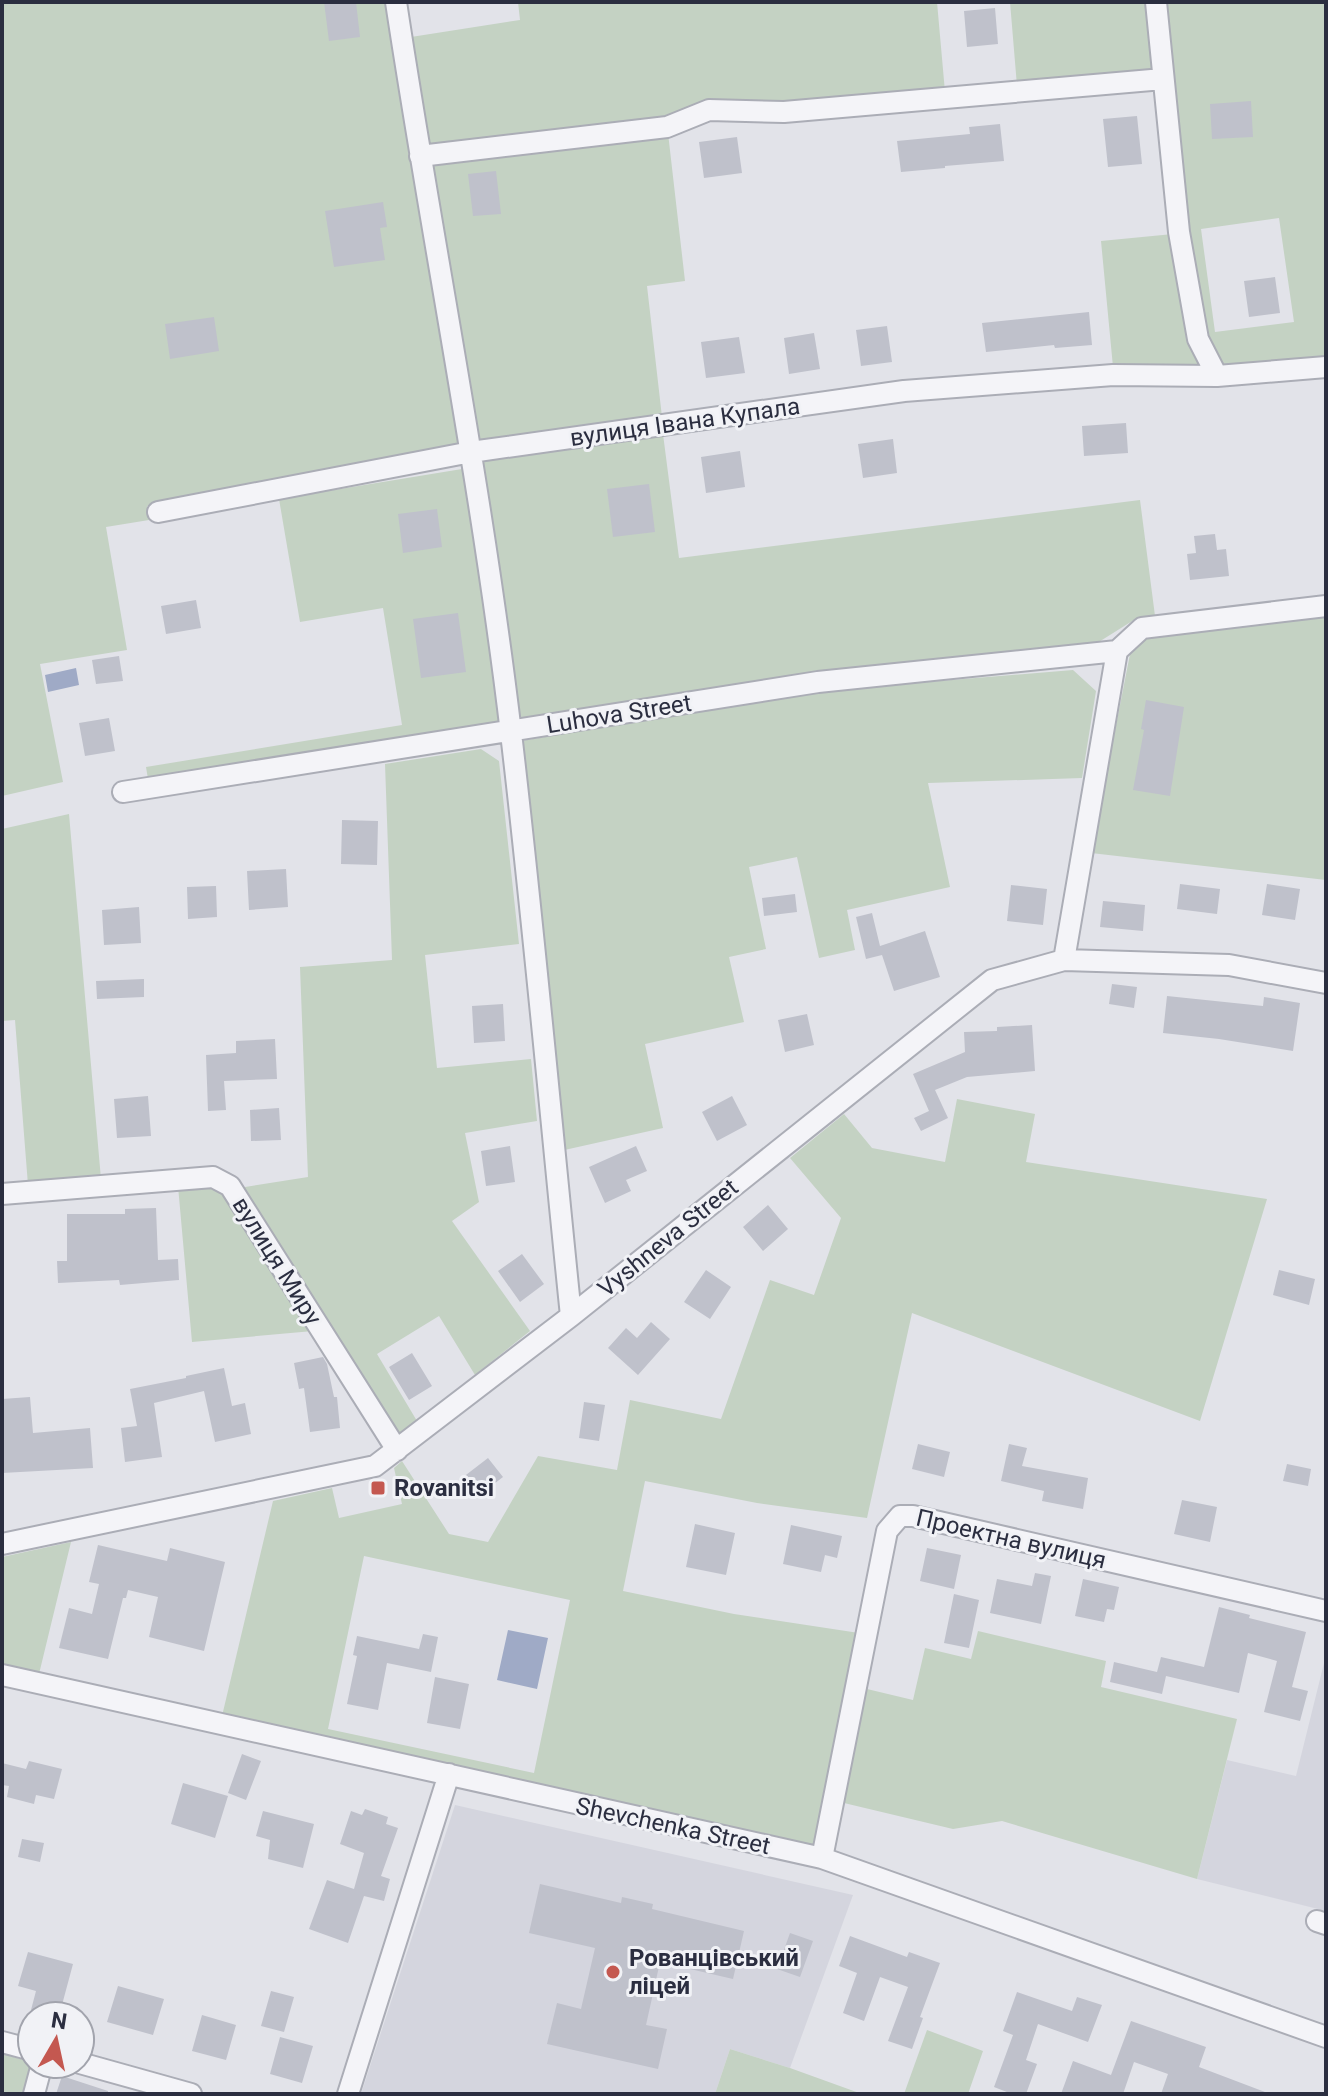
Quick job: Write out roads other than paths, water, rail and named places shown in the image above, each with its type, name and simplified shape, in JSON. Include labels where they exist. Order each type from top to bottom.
[{"type":"street","points":[[396,2],[471,452],[511,731],[571,1316]]},
{"type":"street","points":[[1156,2],[1179,232],[1198,339],[1217,376]]},
{"type":"street","points":[[420,156],[667,127],[709,110],[784,112],[1163,79]]},
{"type":"street","name":"вулиця Івана Купала","points":[[158,512],[471,452],[904,391],[1113,375],[1217,376],[1326,367]]},
{"type":"street","points":[[1064,960],[1117,651],[1142,628],[1326,606]]},
{"type":"street","name":"Luhova Street","points":[[123,792],[818,682],[1117,651]]},
{"type":"street","name":"Vyshneva Street","points":[[2,1544],[375,1466],[571,1316],[992,980],[1064,960],[1229,965],[1326,983]]},
{"type":"street","name":"вулиця Миру","points":[[2,1194],[213,1177],[230,1186],[397,1450]]},
{"type":"street","name":"Проектна вулиця","points":[[822,1858],[887,1531],[900,1516],[913,1516],[1326,1611]]},
{"type":"street","name":"Shevchenka Street","points":[[2,1675],[822,1858],[1326,2037]]},
{"type":"street","points":[[348,2094],[449,1774]]},
{"type":"street","points":[[96,2067],[191,2094]]},
{"type":"water","points":[[76,668],[79,685],[48,692],[45,675]]},
{"type":"water","points":[[508,1630],[548,1638],[537,1689],[497,1680]]},
{"type":"place","name":"Rovanitsi","points":[[378,1488]]},
{"type":"place","name":"Рованцівський ліцей","points":[[613,1972]]}]
